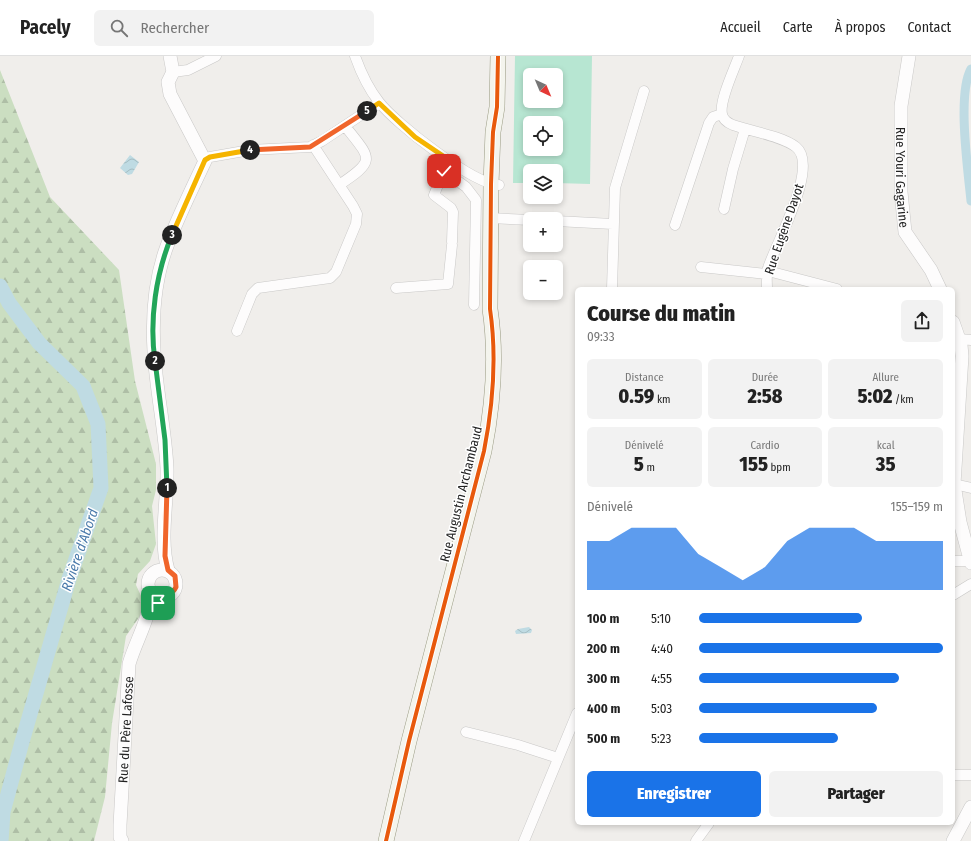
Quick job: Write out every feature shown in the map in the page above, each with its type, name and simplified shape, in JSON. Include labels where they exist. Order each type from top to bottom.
[{"type":"main road","name":"Rue Augustin Archambaud","points":[[386,841],[398,787],[484,451],[490,422],[493,326],[490,309],[495,184],[493,132],[497,107],[498,56]]},
{"type":"main road","name":"Rue Augustin Archambaud","points":[[390,841],[398,787]]},
{"type":"street","points":[[170,56],[173,72],[168,82],[170,94],[205,160]]},
{"type":"street","points":[[173,72],[188,70],[216,56]]},
{"type":"street","points":[[355,56],[362,75],[379,103],[415,137],[449,160],[495,184]]},
{"type":"street","points":[[675,225],[709,123],[713,117],[722,114],[723,102],[739,56]]},
{"type":"street","name":"Rue Youri Gagarine","points":[[909,56],[901,106],[901,192],[905,232],[931,270],[939,287]]},
{"type":"street","points":[[612,287],[615,188],[644,92]]},
{"type":"street","points":[[162,570],[175,576],[176,587],[170,596],[157,596],[148,581],[162,570],[164,542],[166,468],[164,434],[154,351],[159,273],[167,247],[205,160],[210,157],[250,150],[301,148],[313,145],[379,103]]},
{"type":"street","name":"Rue Eugène Dayot","points":[[722,114],[726,121],[745,129],[789,142],[798,148],[802,159],[801,183],[768,273],[767,287]]},
{"type":"street","points":[[339,186],[360,172],[366,164],[364,150],[345,126]]},
{"type":"street","points":[[724,209],[732,169],[745,129]]},
{"type":"street","points":[[237,332],[252,294],[258,288],[330,278],[336,272],[356,224],[357,214],[313,145]]},
{"type":"street","points":[[396,288],[448,284],[453,212],[451,208],[434,195],[449,160]]},
{"type":"street","points":[[444,171],[466,187],[476,200],[474,305]]},
{"type":"street","points":[[494,219],[523,220]]},
{"type":"street","points":[[563,221],[613,224]]},
{"type":"street","points":[[701,267],[768,273],[828,287]]},
{"type":"street","points":[[955,325],[965,339],[962,356],[955,468]]},
{"type":"street","points":[[955,484],[971,488]]},
{"type":"street","points":[[955,490],[960,522],[971,562],[955,561]]},
{"type":"street","points":[[955,595],[971,584]]},
{"type":"street","name":"Rue du Père Lafosse","points":[[122,841],[120,837],[120,825],[128,670],[134,648],[157,596]]},
{"type":"street","points":[[524,841],[575,717]]},
{"type":"street","points":[[466,732],[518,745],[558,758]]},
{"type":"street","points":[[955,774],[971,775]]},
{"type":"street","points":[[953,841],[971,806]]},
{"type":"street","points":[[696,841],[708,825]]},
{"type":"green space","points":[[515,56],[592,56],[590,184],[563,183],[563,164],[523,164],[523,183],[513,183]]},
{"type":"green space","points":[[0,70],[50,197],[119,270],[135,381],[156,464],[156,490],[152,506],[156,544],[150,561],[138,574],[136,585],[142,598],[142,609],[140,616],[126,636],[112,723],[105,797],[94,841],[0,841]]},
{"type":"water","points":[[130,155],[139,162],[132,174],[128,175],[120,168]]},
{"type":"water","points":[[529,627],[532,630],[531,633],[516,634],[515,631],[518,629]]},
{"type":"waterway","points":[[971,69],[967,81],[964,114],[971,201]]},
{"type":"waterway","name":"Rivière d'Abord","points":[[0,286],[9,303],[39,343],[83,386],[98,424],[101,488],[69,579],[22,742],[3,812],[1,841]]},
{"type":"cycle path","points":[[386,841],[409,741],[484,451],[490,416],[494,362],[490,309],[491,184],[493,132],[497,107],[498,56]]},
{"type":"cycle path","points":[[168,570],[164,545],[167,468],[153,338],[157,284],[163,258],[180,214],[205,161],[210,157],[250,150],[310,147],[322,141],[379,103]]},
{"type":"route","points":[[158,603],[162,598],[170,596],[176,587],[175,576],[168,570],[166,565],[164,542],[167,502],[165,440],[154,351],[154,328],[159,273],[167,247],[205,160],[210,157],[250,150],[310,147],[322,141],[379,103],[394,119],[415,137],[449,160],[444,171]]}]
